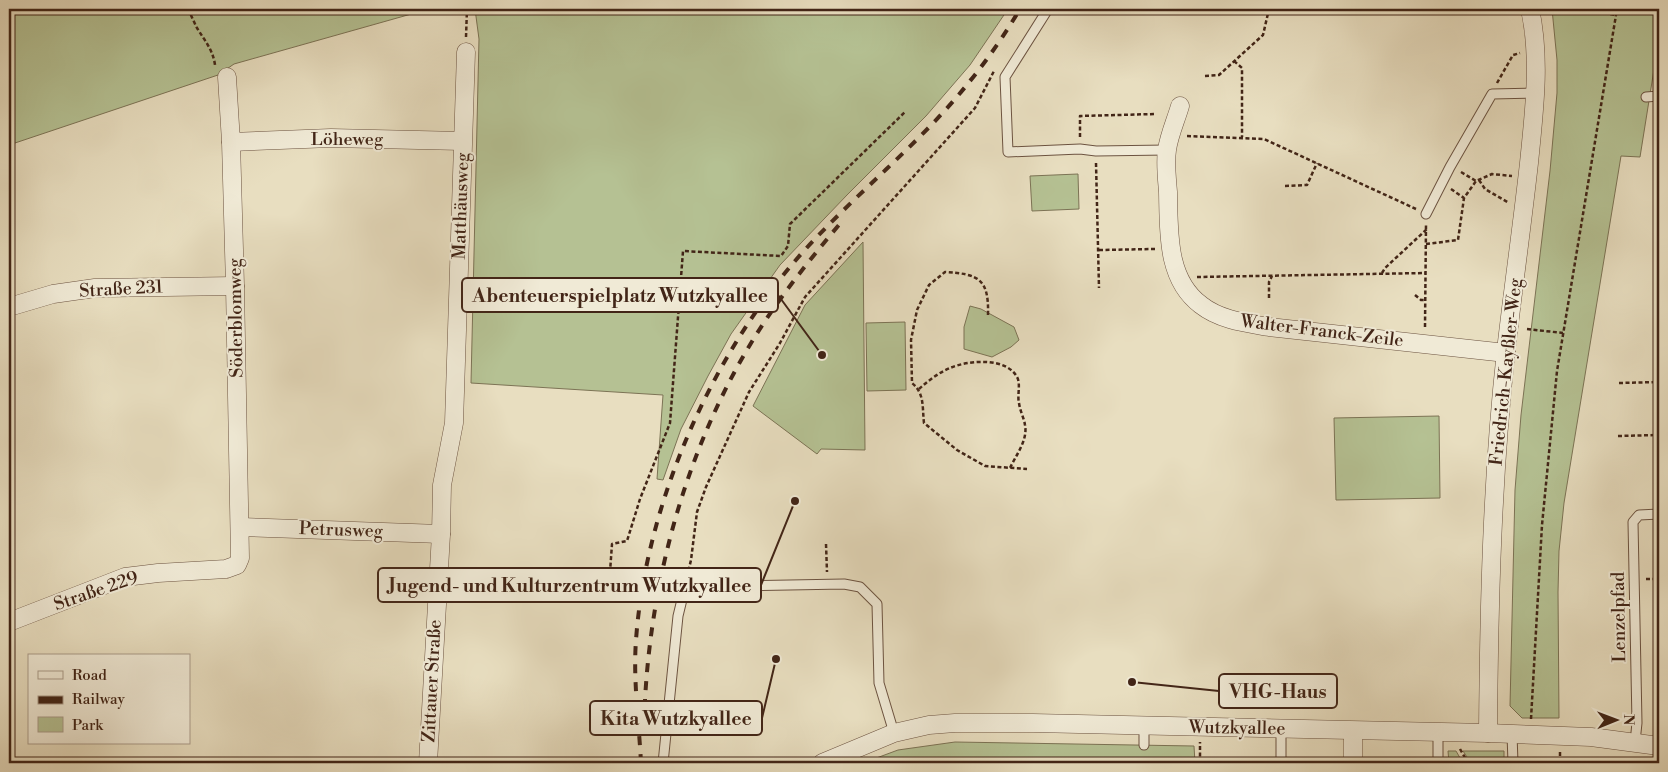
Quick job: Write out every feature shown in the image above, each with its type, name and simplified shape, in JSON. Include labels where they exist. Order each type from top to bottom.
[{"type":"street","name":"Friedrich-Kayßler-Weg","points":[[1488,733],[1495,464],[1506,353],[1526,192],[1535,93],[1535,52],[1530,10]]},
{"type":"street","name":"Matthäusweg","points":[[442,509],[442,485],[454,423],[466,52]]},
{"type":"street","name":"Söderblomweg","points":[[222,75],[231,142],[241,527],[240,558]]},
{"type":"street","name":"Walter-Franck-Zeile","points":[[1180,106],[1167,150],[1169,238],[1173,262],[1180,280],[1188,294],[1200,305],[1214,314],[1241,322],[1305,331],[1506,353]]},
{"type":"street","name":"Löheweg","points":[[231,142],[331,138],[462,141]]},
{"type":"street","name":"Straße 231","points":[[9,307],[53,294],[95,288],[235,286]]},
{"type":"street","name":"Zittauer Straße","points":[[428,763],[442,509]]},
{"type":"street","name":"Petrusweg","points":[[241,527],[441,534]]},
{"type":"street","name":"Straße 229","points":[[9,622],[125,577],[226,569],[236,565],[240,558]]},
{"type":"street","name":"Wutzkyallee","points":[[827,762],[894,733],[929,725],[955,723],[1042,723],[1281,730],[1488,733],[1591,737],[1659,746]]},
{"type":"street","points":[[1353,731],[1353,763]]},
{"type":"lane","points":[[1048,9],[1005,76],[1008,152],[1080,149],[1096,152],[1167,150]]},
{"type":"lane","points":[[1426,214],[1450,167],[1492,94],[1535,93]]},
{"type":"lane","points":[[1646,97],[1659,96]]},
{"type":"lane","name":"Lenzelpfad","points":[[1635,742],[1637,723],[1633,522],[1639,515],[1659,514]]},
{"type":"lane","points":[[663,763],[678,616],[685,587],[827,584],[844,584],[860,587],[877,604],[879,683],[894,733]]},
{"type":"lane","points":[[1144,726],[1144,745]]},
{"type":"lane","points":[[1281,730],[1281,763]]},
{"type":"lane","points":[[1438,732],[1438,763]]},
{"type":"lane","points":[[1512,734],[1513,763]]},
{"type":"path","points":[[188,9],[214,56],[222,75]]},
{"type":"path","points":[[466,52],[467,9]]},
{"type":"path","points":[[1205,76],[1219,75],[1264,35],[1269,9]]},
{"type":"path","points":[[1578,9],[1616,14]]},
{"type":"path","points":[[1531,720],[1542,524],[1551,424],[1563,334],[1616,9]]},
{"type":"path","points":[[1492,94],[1512,55],[1521,53]]},
{"type":"path","points":[[1234,61],[1242,68],[1242,137]]},
{"type":"path","points":[[685,587],[691,560],[697,512],[706,487],[749,392],[780,343],[805,297],[975,108],[991,75]]},
{"type":"path","points":[[609,586],[612,544],[627,541],[640,499],[670,423],[683,251],[781,256],[788,246],[790,224],[906,111]]},
{"type":"path","points":[[1080,149],[1080,116],[1155,114]]},
{"type":"path","points":[[1187,136],[1264,138],[1426,214],[1425,344]]},
{"type":"path","points":[[1096,152],[1099,288]]},
{"type":"path","points":[[1285,186],[1307,185],[1317,163]]},
{"type":"path","points":[[1450,167],[1478,180],[1485,189],[1510,204]]},
{"type":"path","points":[[1426,244],[1458,240],[1464,198],[1478,180],[1492,174],[1513,176]]},
{"type":"path","points":[[1441,184],[1464,198]]},
{"type":"path","points":[[1382,273],[1426,229]]},
{"type":"path","points":[[1099,250],[1158,249]]},
{"type":"path","points":[[988,316],[986,287],[979,279],[964,274],[945,272],[929,285],[917,310],[911,340],[912,384],[918,389],[921,396],[924,423],[957,450],[985,466],[1027,469]]},
{"type":"path","points":[[1190,278],[1426,273]]},
{"type":"path","points":[[1269,298],[1269,282],[1272,276]]},
{"type":"path","points":[[1415,295],[1421,300],[1426,300]]},
{"type":"path","points":[[1527,329],[1563,334]]},
{"type":"path","points":[[918,389],[951,367],[974,362],[991,362],[1003,365],[1013,372],[1019,379],[1018,403],[1026,427],[1023,443],[1010,468]]},
{"type":"path","points":[[1619,383],[1659,382]]},
{"type":"path","points":[[1618,436],[1659,435]]},
{"type":"path","points":[[826,544],[827,584]]},
{"type":"path","points":[[1200,742],[1200,763]]},
{"type":"path","points":[[1459,748],[1468,763]]},
{"type":"green space","points":[[9,9],[429,9],[234,64],[218,75],[9,145]]},
{"type":"green space","points":[[475,9],[1008,9],[970,65],[926,116],[780,265],[731,334],[708,376],[681,429],[663,480],[657,479],[663,395],[471,383],[479,39]]},
{"type":"green space","points":[[1552,9],[1659,9],[1659,38],[1640,157],[1621,156],[1564,503],[1559,551],[1558,592],[1559,718],[1522,718],[1510,706],[1515,490],[1521,415],[1550,171],[1557,93],[1557,60]]},
{"type":"green space","points":[[1078,174],[1079,209],[1032,211],[1030,176]]},
{"type":"green space","points":[[863,242],[865,450],[821,449],[817,454],[753,406],[805,305]]},
{"type":"green space","points":[[970,306],[981,309],[1014,327],[1019,340],[1011,347],[992,357],[964,349],[964,327]]},
{"type":"green space","points":[[905,322],[906,390],[867,391],[866,323]]},
{"type":"green space","points":[[1439,416],[1440,498],[1336,500],[1334,418]]},
{"type":"green space","points":[[955,742],[1194,746],[1195,763],[863,763],[898,750]]},
{"type":"green space","points":[[1448,751],[1456,751],[1463,763],[1449,763]]},
{"type":"green space","points":[[1463,751],[1504,751],[1504,763],[1471,763]]},
{"type":"railway","points":[[641,763],[635,655],[643,586],[654,532],[671,478],[692,425],[718,374],[747,325],[780,280],[815,239],[952,102],[977,73],[1020,9]]},
{"type":"railway","points":[[644,726],[647,675],[662,573],[674,523],[690,474],[709,426],[731,379],[756,335],[797,276],[843,220]]},
{"type":"place","name":"Abenteuerspielplatz Wutzkyallee","points":[[822,355]]},
{"type":"place","name":"Jugend- und Kulturzentrum Wutzkyallee","points":[[795,501]]},
{"type":"place","name":"Kita Wutzkyallee","points":[[776,659]]},
{"type":"place","name":"VHG-Haus","points":[[1132,682]]}]
